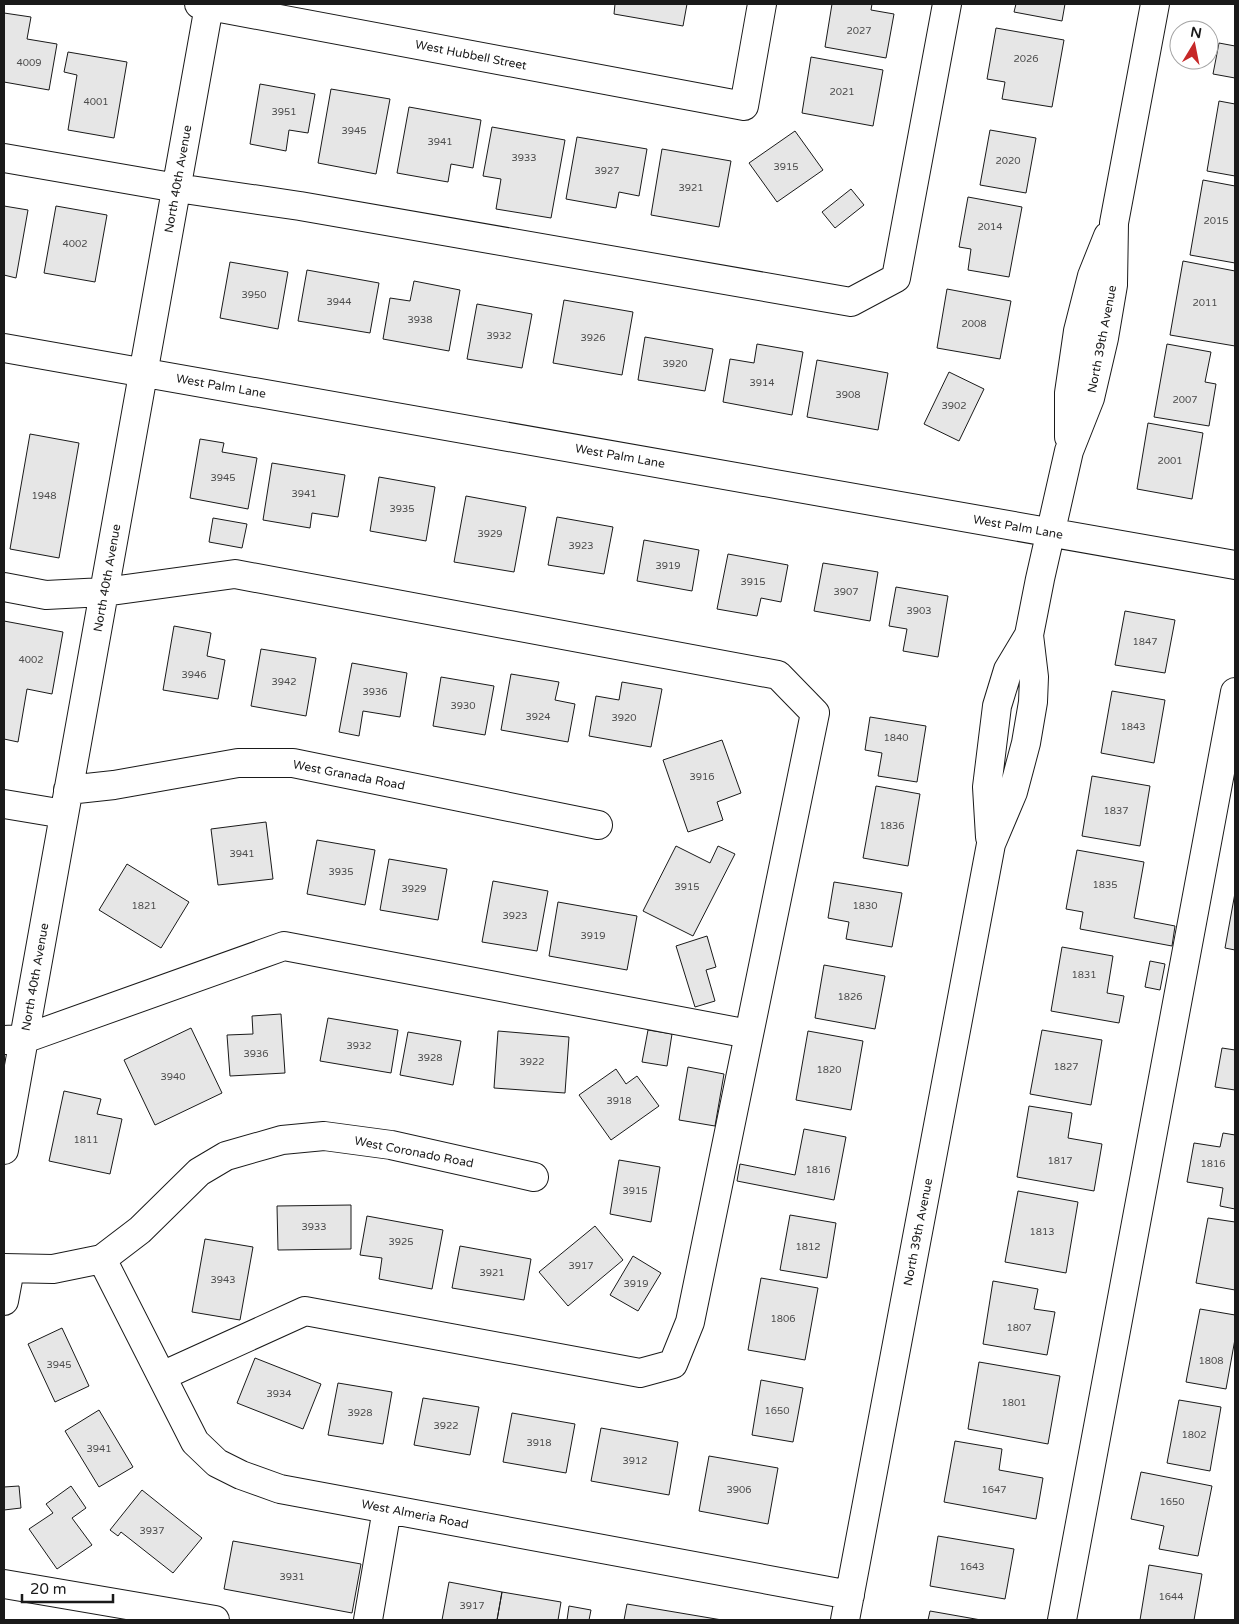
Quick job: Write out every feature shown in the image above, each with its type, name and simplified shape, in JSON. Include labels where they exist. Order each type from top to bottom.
[{"type":"street","name":"West Hubbell Street","points":[[204,5],[744,106],[762,4]]},
{"type":"street","points":[[4,158],[177,188],[300,206],[850,302],[896,278],[947,4]]},
{"type":"street","name":"North 39th Avenue","points":[[847,1608],[991,844],[988,787],[997,706],[1008,670],[1029,634],[1070,451],[1090,398],[1104,338],[1113,285],[1114,223],[1155,4]]},
{"type":"street","name":"North 40th Avenue","points":[[4,1150],[14,1039],[66,802],[177,188],[204,5]]},
{"type":"street","name":"West Palm Lane","points":[[4,348],[1235,565]]},
{"type":"street","points":[[4,587],[46,595],[104,592],[235,574],[778,675],[815,713],[690,1322],[674,1364],[640,1373],[305,1311],[162,1376]]},
{"type":"street","points":[[1062,1620],[1235,692]]},
{"type":"street","name":"West Granada Road","points":[[4,804],[66,802],[114,785],[238,763],[293,764],[598,824]]},
{"type":"street","points":[[14,1039],[284,946],[749,1034]]},
{"type":"street","name":"West Coronado Road","points":[[7,1269],[53,1269],[102,1259],[140,1230],[199,1172],[226,1156],[282,1140],[324,1136],[392,1145],[534,1177]]},
{"type":"street","name":"West Almeria Road","points":[[102,1259],[194,1442],[217,1464],[280,1489],[387,1509],[847,1608]]},
{"type":"street","points":[[4,1301],[7,1269]]},
{"type":"street","points":[[368,1620],[387,1509]]},
{"type":"street","points":[[4,1584],[215,1620]]},
{"type":"building","points":[[615,4],[687,4],[683,26],[614,14]]},
{"type":"building","points":[[832,4],[872,4],[871,10],[894,14],[886,58],[825,47]]},
{"type":"building","points":[[1016,4],[1065,4],[1062,21],[1014,12]]},
{"type":"building","points":[[4,13],[31,17],[27,39],[57,44],[49,90],[4,82]]},
{"type":"building","points":[[996,28],[1064,40],[1052,107],[1002,99],[1005,82],[987,79]]},
{"type":"building","points":[[1219,43],[1235,46],[1235,78],[1213,74],[1214,70],[1219,70]]},
{"type":"building","points":[[68,52],[127,62],[114,138],[68,130],[77,75],[64,72]]},
{"type":"building","points":[[811,57],[883,70],[873,126],[802,113]]},
{"type":"building","points":[[260,84],[315,94],[308,133],[289,130],[286,151],[250,144]]},
{"type":"building","points":[[331,89],[390,99],[376,174],[318,163]]},
{"type":"building","points":[[1219,101],[1235,104],[1235,176],[1207,171]]},
{"type":"building","points":[[409,107],[481,120],[473,168],[451,164],[448,182],[397,173]]},
{"type":"building","points":[[492,127],[565,140],[551,218],[496,209],[501,179],[483,176]]},
{"type":"building","points":[[990,130],[1036,138],[1026,193],[980,185]]},
{"type":"building","points":[[795,131],[823,170],[777,202],[749,163]]},
{"type":"building","points":[[577,137],[647,149],[639,196],[619,192],[616,208],[566,199]]},
{"type":"building","points":[[662,149],[731,161],[719,227],[651,215]]},
{"type":"building","points":[[1203,180],[1235,186],[1235,263],[1190,255]]},
{"type":"building","points":[[851,189],[864,205],[835,228],[822,212]]},
{"type":"building","points":[[968,197],[1022,207],[1009,277],[968,270],[971,249],[959,247]]},
{"type":"building","points":[[4,206],[28,210],[16,278],[4,275]]},
{"type":"building","points":[[56,206],[107,215],[95,282],[44,273]]},
{"type":"building","points":[[1183,261],[1235,271],[1235,346],[1170,335]]},
{"type":"building","points":[[230,262],[288,272],[278,329],[220,318]]},
{"type":"building","points":[[307,270],[379,283],[370,333],[298,321]]},
{"type":"building","points":[[414,281],[460,290],[449,351],[383,339],[390,298],[410,301]]},
{"type":"building","points":[[947,289],[1011,301],[1000,359],[937,348]]},
{"type":"building","points":[[564,300],[633,312],[622,375],[553,363]]},
{"type":"building","points":[[477,304],[532,314],[522,368],[467,359]]},
{"type":"building","points":[[645,337],[713,349],[705,391],[638,380]]},
{"type":"building","points":[[757,344],[803,352],[792,415],[723,402],[730,359],[754,363]]},
{"type":"building","points":[[1167,344],[1211,352],[1205,382],[1216,384],[1209,426],[1154,417]]},
{"type":"building","points":[[817,360],[888,373],[878,430],[807,417]]},
{"type":"building","points":[[949,372],[984,389],[959,441],[924,424]]},
{"type":"building","points":[[1148,423],[1203,433],[1192,499],[1137,489]]},
{"type":"building","points":[[30,434],[79,443],[59,558],[10,549]]},
{"type":"building","points":[[200,439],[224,443],[222,452],[257,458],[248,509],[190,498]]},
{"type":"building","points":[[272,463],[345,475],[338,517],[312,513],[310,528],[263,520]]},
{"type":"building","points":[[379,477],[435,487],[426,541],[370,531]]},
{"type":"building","points":[[466,496],[526,507],[514,572],[454,562]]},
{"type":"building","points":[[557,517],[613,527],[604,574],[548,565]]},
{"type":"building","points":[[213,518],[247,524],[242,548],[209,542]]},
{"type":"building","points":[[644,540],[699,550],[692,591],[637,581]]},
{"type":"building","points":[[728,554],[788,565],[781,602],[761,598],[757,616],[717,609]]},
{"type":"building","points":[[823,563],[878,572],[870,621],[814,611]]},
{"type":"building","points":[[896,587],[948,596],[938,657],[903,651],[907,629],[889,626]]},
{"type":"building","points":[[1125,611],[1175,620],[1165,673],[1115,665]]},
{"type":"building","points":[[4,621],[63,632],[52,694],[27,689],[18,742],[4,739]]},
{"type":"building","points":[[174,626],[211,633],[207,656],[225,660],[218,699],[163,690]]},
{"type":"building","points":[[261,649],[316,658],[306,716],[251,706]]},
{"type":"building","points":[[352,663],[407,673],[400,717],[363,711],[359,736],[339,732]]},
{"type":"building","points":[[511,674],[559,682],[555,700],[575,704],[568,742],[501,730]]},
{"type":"building","points":[[441,677],[494,686],[485,735],[433,726]]},
{"type":"building","points":[[622,682],[662,689],[651,747],[589,736],[596,696],[619,700]]},
{"type":"building","points":[[1112,691],[1165,700],[1154,763],[1101,753]]},
{"type":"building","points":[[870,717],[926,726],[917,782],[878,776],[882,753],[865,750]]},
{"type":"building","points":[[722,740],[741,793],[717,802],[723,820],[688,832],[663,760]]},
{"type":"building","points":[[1092,776],[1150,786],[1140,846],[1082,836]]},
{"type":"building","points":[[876,786],[920,794],[908,866],[863,858]]},
{"type":"building","points":[[266,822],[273,879],[218,885],[211,829]]},
{"type":"building","points":[[317,840],[375,850],[365,905],[307,894]]},
{"type":"building","points":[[676,846],[710,863],[718,846],[735,854],[693,936],[643,911]]},
{"type":"building","points":[[1077,850],[1144,862],[1134,918],[1175,926],[1172,946],[1080,929],[1083,912],[1066,909]]},
{"type":"building","points":[[389,859],[447,869],[438,920],[380,910]]},
{"type":"building","points":[[127,864],[189,902],[161,948],[99,910]]},
{"type":"building","points":[[493,881],[548,891],[537,951],[482,942]]},
{"type":"building","points":[[834,882],[902,893],[892,947],[846,939],[849,922],[828,918]]},
{"type":"building","points":[[1235,893],[1235,950],[1225,948]]},
{"type":"building","points":[[558,902],[637,916],[627,970],[549,956]]},
{"type":"building","points":[[707,936],[716,967],[706,970],[715,1001],[695,1007],[676,946]]},
{"type":"building","points":[[1062,947],[1113,956],[1107,993],[1124,996],[1119,1023],[1051,1011]]},
{"type":"building","points":[[1150,961],[1165,964],[1160,990],[1145,987]]},
{"type":"building","points":[[824,965],[885,976],[875,1029],[815,1018]]},
{"type":"building","points":[[281,1014],[285,1073],[230,1076],[227,1035],[253,1034],[252,1016]]},
{"type":"building","points":[[328,1018],[398,1030],[391,1073],[320,1061]]},
{"type":"building","points":[[191,1028],[222,1093],[155,1125],[124,1060]]},
{"type":"building","points":[[648,1030],[672,1034],[667,1066],[642,1062]]},
{"type":"building","points":[[1042,1030],[1102,1040],[1091,1105],[1030,1094]]},
{"type":"building","points":[[498,1031],[569,1037],[565,1093],[494,1088]]},
{"type":"building","points":[[808,1031],[863,1041],[851,1110],[796,1100]]},
{"type":"building","points":[[408,1032],[461,1041],[453,1085],[400,1075]]},
{"type":"building","points":[[1222,1048],[1235,1050],[1235,1090],[1215,1087]]},
{"type":"building","points":[[688,1067],[724,1074],[715,1126],[679,1120]]},
{"type":"building","points":[[616,1069],[626,1084],[637,1076],[659,1106],[611,1140],[579,1095]]},
{"type":"building","points":[[64,1091],[101,1099],[97,1114],[122,1119],[110,1174],[49,1161]]},
{"type":"building","points":[[1029,1106],[1072,1113],[1068,1138],[1102,1144],[1094,1191],[1017,1177]]},
{"type":"building","points":[[804,1129],[846,1137],[834,1200],[737,1181],[740,1164],[795,1175]]},
{"type":"building","points":[[1223,1133],[1235,1135],[1235,1209],[1220,1206],[1223,1188],[1187,1182],[1194,1143],[1220,1147]]},
{"type":"building","points":[[619,1160],[660,1167],[651,1222],[610,1214]]},
{"type":"building","points":[[1018,1191],[1078,1202],[1066,1273],[1005,1262]]},
{"type":"building","points":[[351,1205],[351,1249],[278,1250],[277,1206]]},
{"type":"building","points":[[790,1215],[836,1223],[827,1278],[780,1270]]},
{"type":"building","points":[[367,1216],[443,1230],[432,1289],[379,1279],[382,1258],[360,1255]]},
{"type":"building","points":[[1208,1218],[1235,1222],[1235,1290],[1196,1283]]},
{"type":"building","points":[[595,1226],[623,1260],[568,1306],[539,1272]]},
{"type":"building","points":[[205,1239],[253,1247],[240,1320],[192,1312]]},
{"type":"building","points":[[460,1246],[531,1259],[524,1300],[452,1288]]},
{"type":"building","points":[[633,1256],[661,1273],[638,1311],[610,1295]]},
{"type":"building","points":[[761,1278],[818,1288],[805,1360],[748,1350]]},
{"type":"building","points":[[993,1281],[1038,1289],[1034,1309],[1055,1312],[1047,1355],[983,1344]]},
{"type":"building","points":[[1200,1309],[1235,1315],[1235,1339],[1226,1389],[1186,1382]]},
{"type":"building","points":[[62,1328],[89,1386],[55,1402],[28,1344]]},
{"type":"building","points":[[255,1358],[321,1384],[303,1429],[237,1403]]},
{"type":"building","points":[[979,1362],[1060,1376],[1048,1444],[968,1429]]},
{"type":"building","points":[[761,1380],[803,1388],[793,1442],[752,1435]]},
{"type":"building","points":[[338,1383],[392,1392],[383,1444],[328,1435]]},
{"type":"building","points":[[423,1398],[479,1407],[470,1455],[414,1445]]},
{"type":"building","points":[[1179,1400],[1221,1407],[1210,1471],[1167,1463]]},
{"type":"building","points":[[99,1410],[133,1467],[99,1487],[65,1431]]},
{"type":"building","points":[[512,1413],[575,1424],[566,1473],[503,1462]]},
{"type":"building","points":[[601,1428],[678,1442],[669,1495],[591,1481]]},
{"type":"building","points":[[955,1441],[1002,1449],[999,1470],[1043,1478],[1036,1519],[944,1502]]},
{"type":"building","points":[[709,1456],[778,1468],[768,1524],[699,1511]]},
{"type":"building","points":[[1141,1472],[1212,1486],[1198,1556],[1159,1549],[1164,1526],[1131,1519]]},
{"type":"building","points":[[19,1486],[21,1508],[4,1510],[4,1487]]},
{"type":"building","points":[[71,1486],[86,1508],[72,1518],[92,1545],[57,1569],[29,1529],[53,1513],[46,1504]]},
{"type":"building","points":[[142,1490],[202,1538],[173,1573],[121,1532],[118,1536],[110,1530]]},
{"type":"building","points":[[938,1536],[1014,1549],[1005,1599],[930,1586]]},
{"type":"building","points":[[233,1541],[361,1564],[352,1613],[224,1589]]},
{"type":"building","points":[[1149,1565],[1202,1574],[1194,1620],[1140,1620]]},
{"type":"building","points":[[449,1582],[502,1592],[497,1620],[442,1620]]},
{"type":"building","points":[[502,1592],[561,1602],[558,1620],[497,1620]]},
{"type":"building","points":[[627,1604],[722,1620],[624,1620]]},
{"type":"building","points":[[569,1606],[591,1610],[589,1620],[567,1620]]},
{"type":"building","points":[[930,1611],[981,1620],[928,1620]]}]
